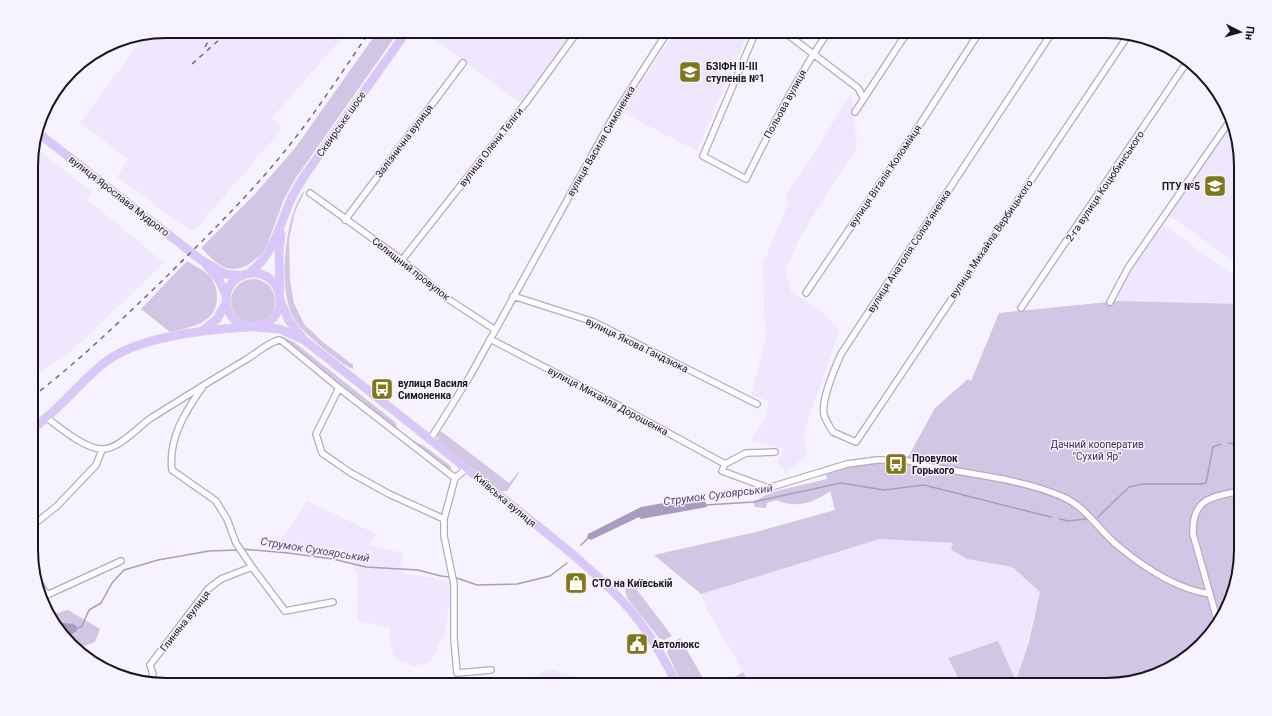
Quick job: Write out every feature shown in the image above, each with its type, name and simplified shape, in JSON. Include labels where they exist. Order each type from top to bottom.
[{"type":"main road","name":"Сквирське шосе","points":[[245,275],[266,257],[283,222],[291,200],[305,175],[402,38]]},
{"type":"main road","name":"вулиця Ярослава Мудрого","points":[[42,136],[201,260],[225,274],[245,275]]},
{"type":"main road","name":"Сквирське шосе","points":[[280,295],[279,251],[283,222]]},
{"type":"main road","name":"вулиця Ярослава Мудрого","points":[[201,260],[219,280],[226,299]]},
{"type":"main road","points":[[38,425],[47,418],[104,363],[121,351],[152,341],[198,333],[268,324],[273,319],[279,307],[280,295],[272,280],[265,276],[245,275],[233,283],[217,319],[210,326],[198,333]]},
{"type":"main road","name":"Київська вулиця","points":[[280,295],[289,321],[304,340],[466,469],[600,579],[624,602],[647,632],[674,678]]},
{"type":"main road","points":[[226,299],[234,318],[251,327]]},
{"type":"main road","name":"Київська вулиця","points":[[251,327],[280,329],[304,340]]},
{"type":"street","name":"вулиця Олени Теліги","points":[[402,260],[528,100],[573,38]]},
{"type":"street","name":"вулиця Василя Симоненка","points":[[430,440],[470,376],[494,329],[613,117],[664,38]]},
{"type":"street","name":"Польова вулиця","points":[[753,38],[703,156],[746,179],[778,115],[813,54],[824,38]]},
{"type":"street","points":[[792,38],[858,88],[863,97]]},
{"type":"street","points":[[855,112],[863,97],[903,38]]},
{"type":"street","name":"вулиця Віталія Коломійця","points":[[806,293],[915,132],[975,38]]},
{"type":"street","name":"вулиця Анатолія Соловʼяненка","points":[[856,442],[833,432],[824,414],[832,372],[841,354],[1048,38]]},
{"type":"street","name":"вулиця Михайла Вербицького","points":[[856,442],[1125,39]]},
{"type":"street","name":"Залізнична вулиця","points":[[345,220],[463,63]]},
{"type":"street","name":"2-га вулиця Коцюбинського","points":[[1021,308],[1185,65]]},
{"type":"street","points":[[1110,302],[1128,268],[1227,125]]},
{"type":"street","name":"Селищний провулок","points":[[310,193],[345,220],[402,260],[445,296],[494,329]]},
{"type":"street","name":"вулиця Якова Гандзюка","points":[[513,296],[594,322],[757,404]]},
{"type":"street","name":"вулиця Михайла Дорошенка","points":[[490,339],[608,400],[725,464]]},
{"type":"street","points":[[47,418],[77,441],[102,450],[110,447],[131,434],[150,419],[274,341],[282,341],[339,388],[455,478]]},
{"type":"street","points":[[204,384],[186,410],[179,424],[173,445],[171,461],[172,470],[216,501],[227,519],[243,554],[285,611],[333,602]]},
{"type":"street","points":[[339,388],[316,434],[322,453],[351,473],[388,494],[444,519]]},
{"type":"street","points":[[38,521],[57,506],[96,465],[102,450]]},
{"type":"street","points":[[774,452],[746,453],[725,464],[722,471],[768,488],[847,464],[876,460],[906,460],[1023,484],[1063,497],[1086,512],[1116,544],[1164,579],[1197,592],[1210,594]]},
{"type":"street","points":[[466,469],[455,478],[444,519],[444,536],[454,581],[454,639],[457,673],[491,670]]},
{"type":"street","points":[[1216,616],[1193,534],[1194,515],[1205,500],[1221,494],[1234,492]]},
{"type":"street","points":[[46,593],[47,595],[121,561]]},
{"type":"street","name":"Глиняна вулиця","points":[[152,677],[153,674],[150,665],[208,589],[222,579],[252,567]]},
{"type":"shaded area","points":[[166,38],[342,38],[272,118],[282,129],[195,230],[188,229],[117,177],[128,159],[80,123],[141,41]]},
{"type":"shaded area","points":[[431,38],[569,38],[522,105],[474,68]]},
{"type":"shaded area","name":"БЗІФН ІІ-ІІІ ступенів №1","points":[[670,38],[746,38],[697,151],[622,112]]},
{"type":"shaded area","points":[[851,94],[857,148],[801,235],[786,270],[791,292],[816,307],[840,329],[803,434],[807,454],[786,474],[777,463],[784,449],[750,440],[765,418],[769,401],[751,395],[765,342],[763,264],[789,201],[785,198]]},
{"type":"shaded area","name":"ПТУ №5","points":[[1228,129],[1232,141],[1234,158],[1234,261],[1168,215]]},
{"type":"shaded area","points":[[39,150],[92,192],[87,199],[164,263],[76,347],[38,374]]},
{"type":"shaded area","points":[[1163,225],[1234,275],[1234,304],[1118,301],[1120,286]]},
{"type":"shaded area","points":[[686,499],[705,500],[707,507],[641,519],[639,517],[591,540],[587,538],[588,534],[641,507]]},
{"type":"shaded area","points":[[307,501],[376,534],[370,545],[403,553],[401,573],[449,581],[452,591],[444,635],[430,662],[415,666],[395,659],[390,643],[390,628],[357,621],[358,576],[349,560],[274,549]]},
{"type":"shaded area","points":[[880,539],[953,543],[951,551],[967,559],[1012,567],[1040,592],[1018,678],[747,678],[709,614],[701,594]]},
{"type":"shaded area","points":[[61,623],[74,624],[77,627],[77,631],[70,635]]},
{"type":"shaded area","points":[[549,669],[580,678],[533,678]]},
{"type":"green space","points":[[373,38],[394,38],[295,179],[284,199],[266,248],[257,258],[246,266],[233,269],[226,268],[217,263],[201,248],[255,194],[295,148]]},
{"type":"green space","points":[[305,191],[295,212],[289,239],[290,281],[294,303],[304,324],[323,342],[353,365],[353,369],[330,354],[303,330],[293,317],[289,305],[285,276],[286,244],[297,203],[302,193]]},
{"type":"green space","points":[[187,261],[205,272],[213,281],[217,294],[216,306],[208,319],[201,323],[170,332],[141,309]]},
{"type":"green space","points":[[249,279],[257,279],[269,285],[275,297],[275,305],[269,317],[257,323],[249,323],[237,317],[231,305],[231,297],[237,285]]},
{"type":"green space","name":"Дачний кооператив \"Сухий Яр\"","points":[[1118,301],[1234,304],[1234,558],[1232,575],[1221,607],[1217,614],[1197,641],[1184,652],[1163,665],[1131,676],[1114,678],[1017,678],[1029,641],[1040,592],[1012,567],[967,559],[951,550],[953,543],[880,539],[701,594],[654,555],[756,532],[835,510],[830,491],[818,499],[797,504],[784,503],[777,500],[767,503],[766,508],[755,507],[753,502],[772,492],[827,479],[824,467],[847,461],[908,457],[935,408],[968,379],[971,381],[999,313]]},
{"type":"green space","points":[[285,338],[294,342],[395,422],[397,427],[395,427],[283,339]]},
{"type":"green space","points":[[441,431],[509,483],[519,471],[507,491],[501,491],[439,442],[437,436]]},
{"type":"green space","points":[[410,439],[424,446],[451,466],[451,470],[449,470]]},
{"type":"green space","points":[[631,582],[672,636],[664,640],[659,638],[627,598],[625,589]]},
{"type":"green space","points":[[68,610],[100,629],[95,642],[82,647],[64,628],[55,614]]},
{"type":"green space","points":[[680,638],[703,678],[680,678],[667,653],[670,644]]},
{"type":"green space","name":"Дачний кооператив \"Сухий Яр\"","points":[[998,641],[1015,678],[958,678],[948,658]]},
{"type":"green space","points":[[743,672],[747,678],[733,678]]},
{"type":"waterway","name":"Струмок Сухоярський","points":[[1229,443],[1234,444]]},
{"type":"waterway","name":"Струмок Сухоярський","points":[[1098,517],[1129,487],[1142,484],[1206,483],[1213,447],[1221,444]]},
{"type":"waterway","name":"Струмок Сухоярський","points":[[706,505],[753,502],[841,483],[884,490],[924,485],[1051,517]]},
{"type":"waterway","name":"Струмок Сухоярський","points":[[1060,519],[1068,521],[1086,519]]},
{"type":"waterway","name":"Струмок Сухоярський","points":[[581,545],[588,538]]},
{"type":"waterway","name":"Струмок Сухоярський","points":[[242,549],[333,559],[366,567],[418,570],[450,577]]},
{"type":"waterway","name":"Струмок Сухоярський","points":[[76,629],[82,626],[89,610],[101,603],[112,583],[124,570],[158,560],[209,551],[239,550]]},
{"type":"waterway","name":"Струмок Сухоярський","points":[[454,577],[477,585],[517,584],[550,576],[567,563]]},
{"type":"railway","points":[[205,47],[210,38]]},
{"type":"railway","points":[[192,64],[221,38]]},
{"type":"railway","points":[[38,392],[113,328],[239,203],[307,123],[365,38]]},
{"type":"place","name":"БЗІФН ІІ-ІІІ ступенів №1","points":[[690,72]]},
{"type":"place","name":"ПТУ №5","points":[[1215,186]]},
{"type":"place","name":"вулиця Василя Симоненка","points":[[382,389]]},
{"type":"place","name":"Провулок Горького","points":[[896,464]]},
{"type":"place","name":"СТО на Київській","points":[[576,583]]},
{"type":"place","name":"Автолюкс","points":[[637,644]]}]
